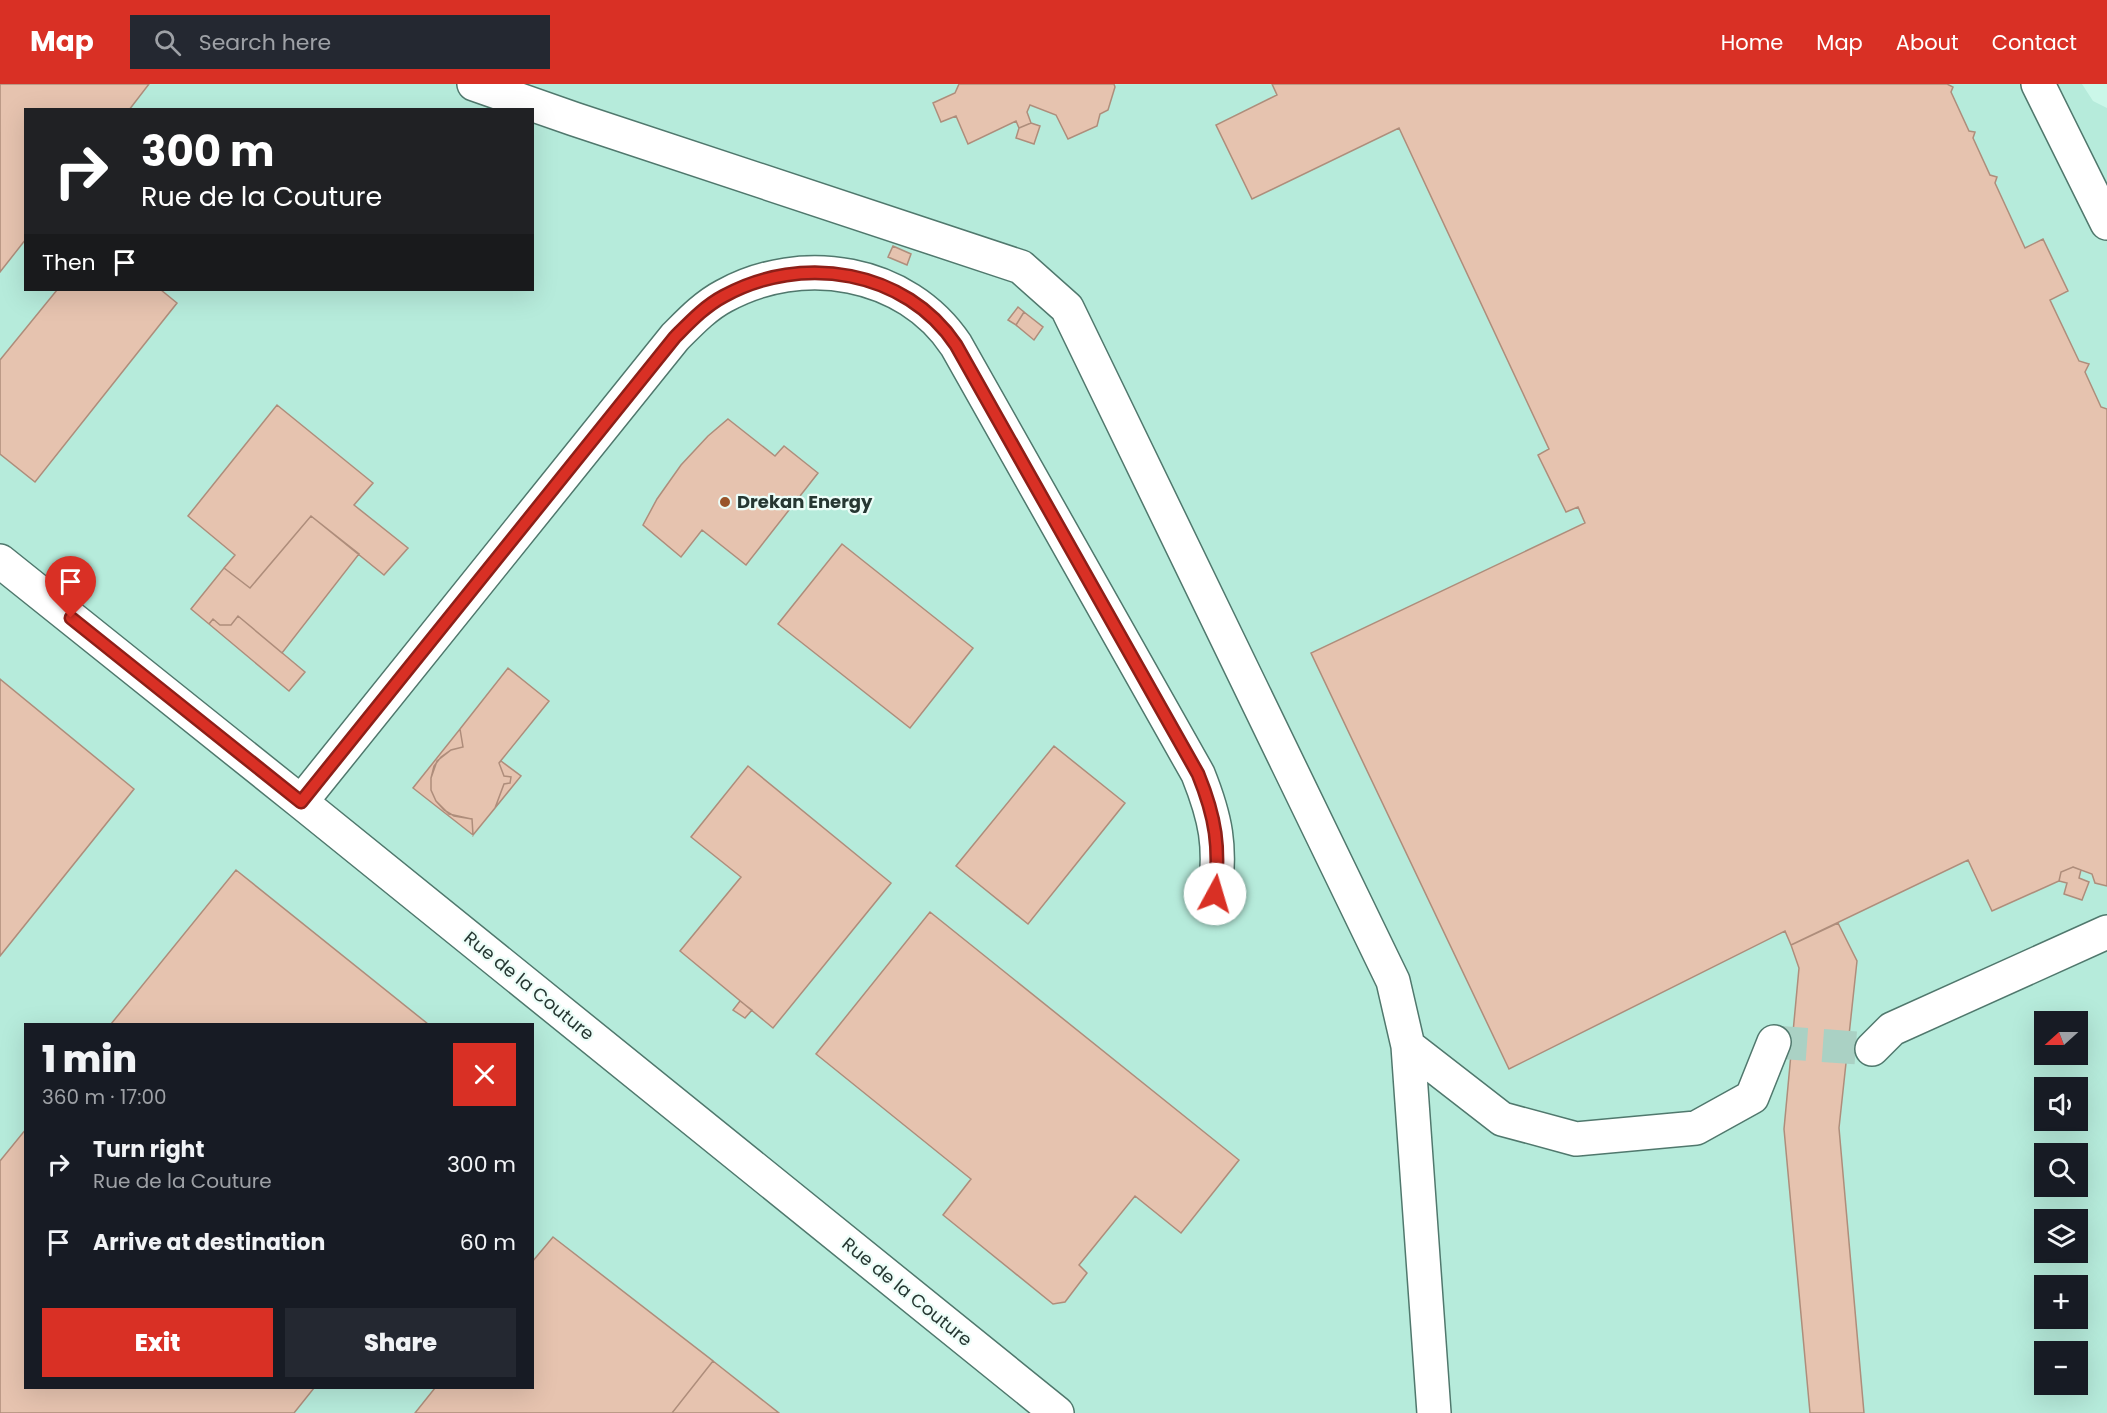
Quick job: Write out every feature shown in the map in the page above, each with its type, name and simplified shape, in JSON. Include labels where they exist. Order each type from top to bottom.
[{"type":"street","points":[[474,84],[1021,267],[1067,308],[1393,981],[1408,1046],[1434,1413]]},
{"type":"street","points":[[2038,84],[2107,223]]},
{"type":"street","points":[[301,802],[675,337],[708,306],[735,290],[763,280],[791,274],[827,273],[877,284],[906,297],[934,317],[956,345],[1198,774],[1207,795],[1217,838],[1219,862],[1215,894]]},
{"type":"street","name":"Rue de la Couture","points":[[0,561],[1057,1413]]},
{"type":"street","points":[[1872,1049],[1892,1029],[2107,932]]},
{"type":"street","points":[[1408,1046],[1502,1119],[1576,1139],[1696,1128],[1752,1097],[1774,1042]]},
{"type":"shaded area","points":[[0,84],[2082,84],[2093,101],[2107,108],[2107,1413],[0,1413]]},
{"type":"building","points":[[0,84],[149,84],[131,108],[24,108],[24,242],[0,272]]},
{"type":"building","points":[[959,84],[1114,84],[1115,87],[1108,110],[1100,114],[1097,126],[1068,139],[1056,115],[1030,105],[1027,112],[1031,123],[1019,128],[1016,121],[968,144],[956,116],[941,122],[933,103],[955,93]]},
{"type":"building","points":[[1272,84],[1947,84],[1953,87],[1951,92],[1969,131],[1975,132],[1973,138],[1990,175],[1997,177],[1995,183],[2025,248],[2043,239],[2068,291],[2050,300],[2079,361],[2089,364],[2085,372],[2101,407],[2107,409],[2107,886],[2095,883],[2092,874],[2073,867],[2061,872],[2059,881],[1992,911],[1968,860],[1791,945],[1785,931],[1509,1069],[1311,653],[1585,523],[1578,507],[1566,512],[1538,455],[1549,449],[1399,128],[1252,199],[1216,125],[1277,95]]},
{"type":"building","points":[[1031,123],[1040,126],[1034,144],[1016,138],[1019,128]]},
{"type":"building","points":[[893,246],[911,254],[907,265],[888,257]]},
{"type":"building","points":[[56,291],[162,291],[177,303],[35,482],[0,454],[0,360]]},
{"type":"building","points":[[1018,307],[1024,312],[1016,325],[1008,320]]},
{"type":"building","points":[[1024,312],[1043,327],[1034,340],[1016,325]]},
{"type":"building","points":[[277,405],[373,483],[354,505],[408,548],[384,575],[311,516],[250,588],[224,568],[235,555],[188,516]]},
{"type":"building","points":[[728,419],[775,456],[784,446],[818,473],[746,565],[702,530],[681,557],[643,525],[657,499],[681,465],[708,436]]},
{"type":"building","points":[[311,516],[359,554],[282,653],[238,616],[231,625],[220,625],[213,619],[209,624],[191,609],[224,568],[250,588]]},
{"type":"building","points":[[842,544],[973,648],[910,728],[778,624]]},
{"type":"building","points":[[238,616],[305,672],[289,691],[209,624],[213,619],[220,625],[231,625]]},
{"type":"building","points":[[508,668],[549,701],[499,763],[504,776],[511,777],[510,783],[504,784],[495,808],[473,835],[472,819],[449,814],[436,801],[431,790],[431,778],[434,766],[441,757],[451,750],[463,747],[460,729]]},
{"type":"building","points":[[0,679],[134,789],[0,956]]},
{"type":"building","points":[[460,729],[463,747],[451,750],[437,761],[431,778],[431,790],[436,801],[444,810],[454,816],[472,819],[473,835],[413,788]]},
{"type":"building","points":[[1054,746],[1125,803],[1028,924],[956,866]]},
{"type":"building","points":[[501,761],[521,776],[495,808],[504,784],[510,783],[511,777],[504,776],[499,763]]},
{"type":"building","points":[[748,766],[891,883],[773,1028],[680,951],[741,877],[691,837]]},
{"type":"building","points":[[2073,867],[2081,870],[2079,878],[2089,882],[2082,900],[2064,894],[2067,883],[2059,881],[2061,872]]},
{"type":"building","points":[[236,870],[427,1023],[112,1023]]},
{"type":"building","points":[[930,912],[1239,1160],[1181,1233],[1135,1196],[1079,1265],[1087,1273],[1065,1302],[1053,1304],[943,1215],[971,1179],[816,1054]]},
{"type":"building","points":[[1838,923],[1857,961],[1839,1128],[1864,1413],[1810,1413],[1784,1129],[1799,968],[1791,945]]},
{"type":"building","points":[[740,1001],[752,1010],[745,1018],[733,1010]]},
{"type":"building","points":[[24,1131],[24,1389],[313,1389],[294,1413],[0,1413],[0,1161]]},
{"type":"building","points":[[553,1237],[713,1361],[672,1413],[415,1413],[434,1389],[534,1389],[534,1260]]},
{"type":"building","points":[[713,1361],[779,1413],[672,1413]]},
{"type":"tunnel","points":[[1774,1042],[1872,1049]]},
{"type":"place","name":"Drekan Energy","points":[[725,502]]},
{"type":"route","points":[[71,618],[301,802],[675,337],[692,320],[708,306],[735,290],[772,278],[810,272],[857,278],[892,290],[922,307],[934,317],[956,345],[1198,774],[1207,795],[1217,838],[1219,862],[1215,894]]}]
